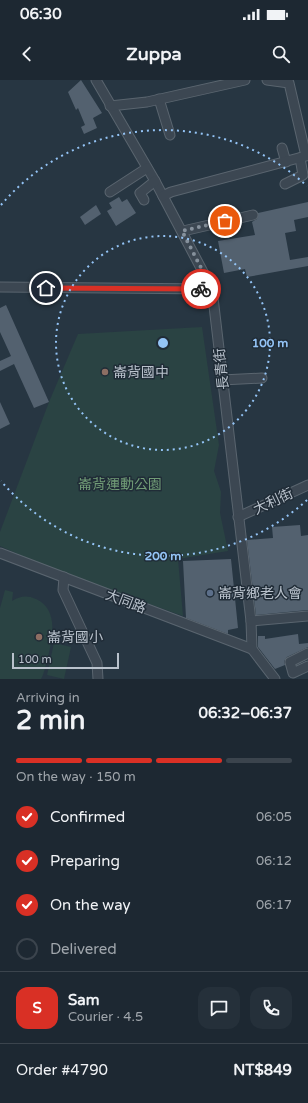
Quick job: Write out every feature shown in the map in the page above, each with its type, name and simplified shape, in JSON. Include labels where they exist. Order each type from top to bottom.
[{"type":"street","name":"長青街","points":[[96,80],[155,181],[212,289],[251,621],[252,649]]},
{"type":"street","points":[[110,106],[159,100],[245,80]]},
{"type":"street","points":[[163,196],[171,192],[306,156],[289,84],[268,80]]},
{"type":"street","points":[[159,100],[170,135]]},
{"type":"street","points":[[282,148],[286,162]]},
{"type":"street","points":[[285,184],[303,175],[300,158]]},
{"type":"street","points":[[110,192],[147,168]]},
{"type":"street","points":[[144,200],[140,193],[155,181]]},
{"type":"street","points":[[182,231],[253,215]]},
{"type":"street","points":[[0,287],[212,289]]},
{"type":"street","points":[[222,380],[262,378]]},
{"type":"street","name":"大利街","points":[[238,517],[308,485]]},
{"type":"street","name":"大同路","points":[[0,553],[252,649]]},
{"type":"street","points":[[64,577],[63,590],[97,663],[98,679]]},
{"type":"street","points":[[251,621],[308,616]]},
{"type":"street","points":[[252,649],[275,679]]},
{"type":"street","points":[[308,653],[290,662],[293,673],[308,666]]},
{"type":"green space","name":"崙背運動公園","points":[[202,327],[219,445],[214,471],[221,492],[220,513],[228,551],[178,559],[183,616],[51,569],[0,546],[0,532],[49,402],[78,334]]},
{"type":"green space","points":[[5,590],[13,592],[12,601],[18,598],[30,597],[44,604],[49,611],[52,627],[51,644],[44,673],[41,679],[0,679],[0,608]]},
{"type":"green space","points":[[54,643],[71,647],[64,679],[47,675]]},
{"type":"building","points":[[81,80],[102,113],[93,118],[97,128],[84,134],[81,127],[85,125],[78,108],[76,110],[68,92]]},
{"type":"building","points":[[119,197],[122,202],[127,199],[136,213],[116,226],[107,211],[112,208],[109,203]]},
{"type":"building","points":[[308,202],[308,217],[294,220],[296,231],[285,233],[290,260],[308,257],[308,266],[247,277],[245,269],[224,273],[218,241],[255,235],[252,222],[257,219],[258,213]]},
{"type":"building","points":[[96,205],[101,214],[85,225],[80,217]]},
{"type":"building","points":[[6,305],[49,402],[34,408],[14,364],[0,371],[0,361],[11,356],[0,332],[0,308]]},
{"type":"building","points":[[0,402],[10,424],[0,429]]},
{"type":"building","points":[[300,525],[301,536],[308,535],[308,610],[256,615],[247,540],[273,538],[272,527]]},
{"type":"building","name":"崙背鄉老人會","points":[[231,559],[238,628],[228,630],[228,634],[186,618],[183,561]]},
{"type":"building","points":[[298,634],[299,644],[308,643],[308,647],[287,657],[284,661],[285,665],[275,669],[258,647],[258,636],[265,636],[265,639]]},
{"type":"way so far","points":[[201,289],[212,289],[208,278],[182,231],[225,221]]},
{"type":"place","name":"崙背國中","points":[[105,372]]},
{"type":"place","name":"崙背鄉老人會","points":[[210,593]]},
{"type":"place","name":"崙背國小","points":[[39,637]]},
{"type":"route","points":[[46,288],[201,289]]}]
